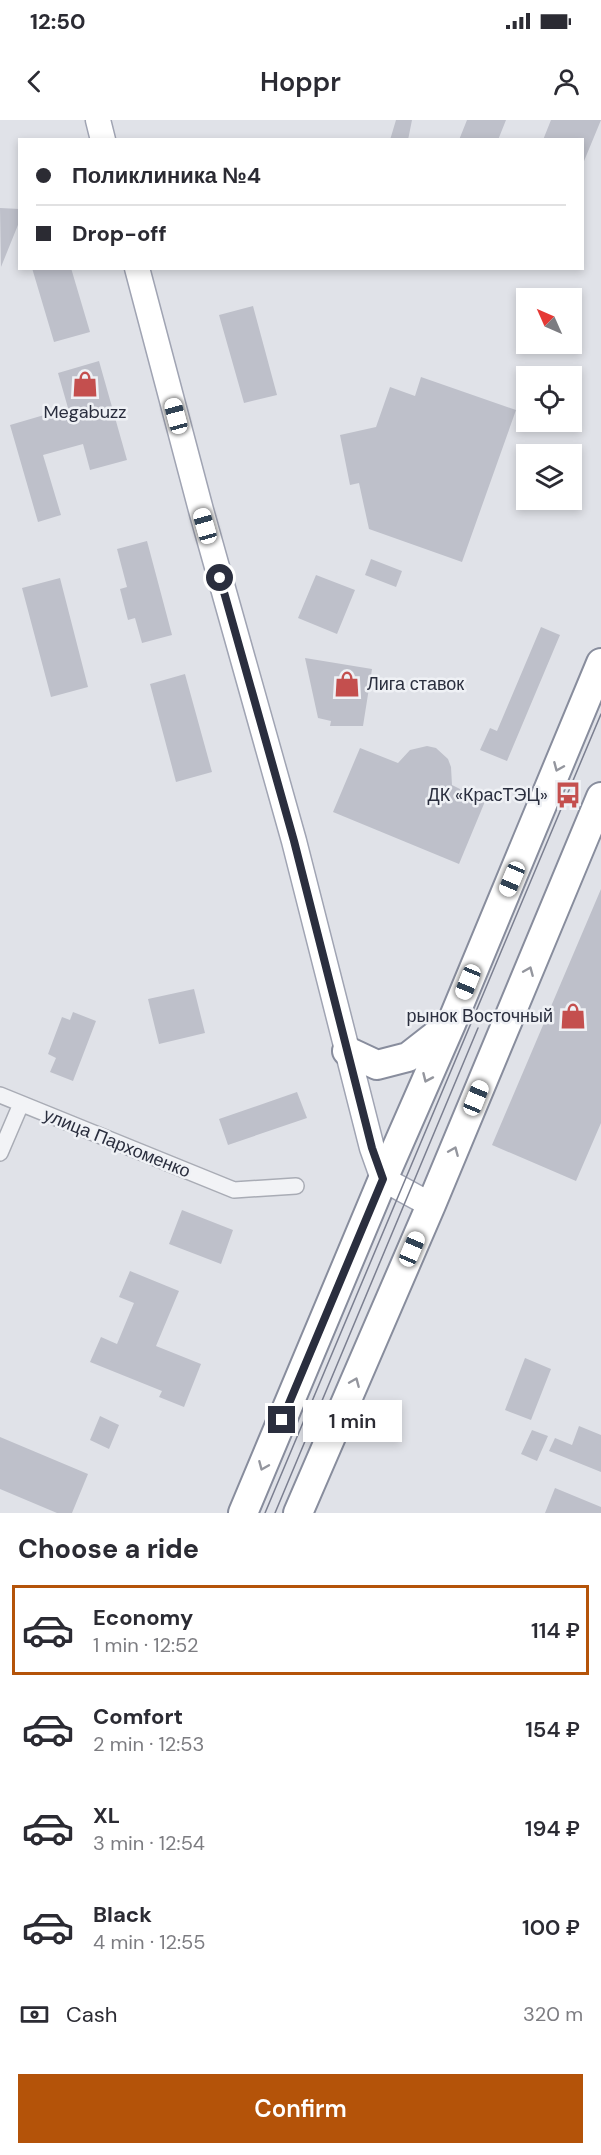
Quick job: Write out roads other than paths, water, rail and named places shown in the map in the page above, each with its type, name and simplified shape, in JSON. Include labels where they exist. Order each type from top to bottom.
[{"type":"highway","points":[[243,1513],[383,1179],[451,1024],[601,663]]},
{"type":"highway","points":[[298,1513],[432,1205],[601,797]]},
{"type":"highway","points":[[347,1051],[377,1065],[408,1057],[451,1024]]},
{"type":"main road","points":[[98,120],[102,138]]},
{"type":"main road","points":[[138,270],[201,510],[294,841],[372,1148],[383,1179],[432,1205]]},
{"type":"street","name":"улица Пархоменко","points":[[0,1095],[234,1190],[296,1186]]},
{"type":"street","points":[[0,1153],[21,1104]]},
{"type":"tram line","points":[[265,1513],[601,714]]},
{"type":"tram line","points":[[275,1513],[478,1028]]},
{"type":"place","name":"Megabuzz","points":[[85,384]]},
{"type":"place","name":"Лига ставок","points":[[347,684]]},
{"type":"place","name":"ДК «КрасТЭЦ»","points":[[568,795]]},
{"type":"place","name":"рынок Восточный","points":[[573,1016]]}]
